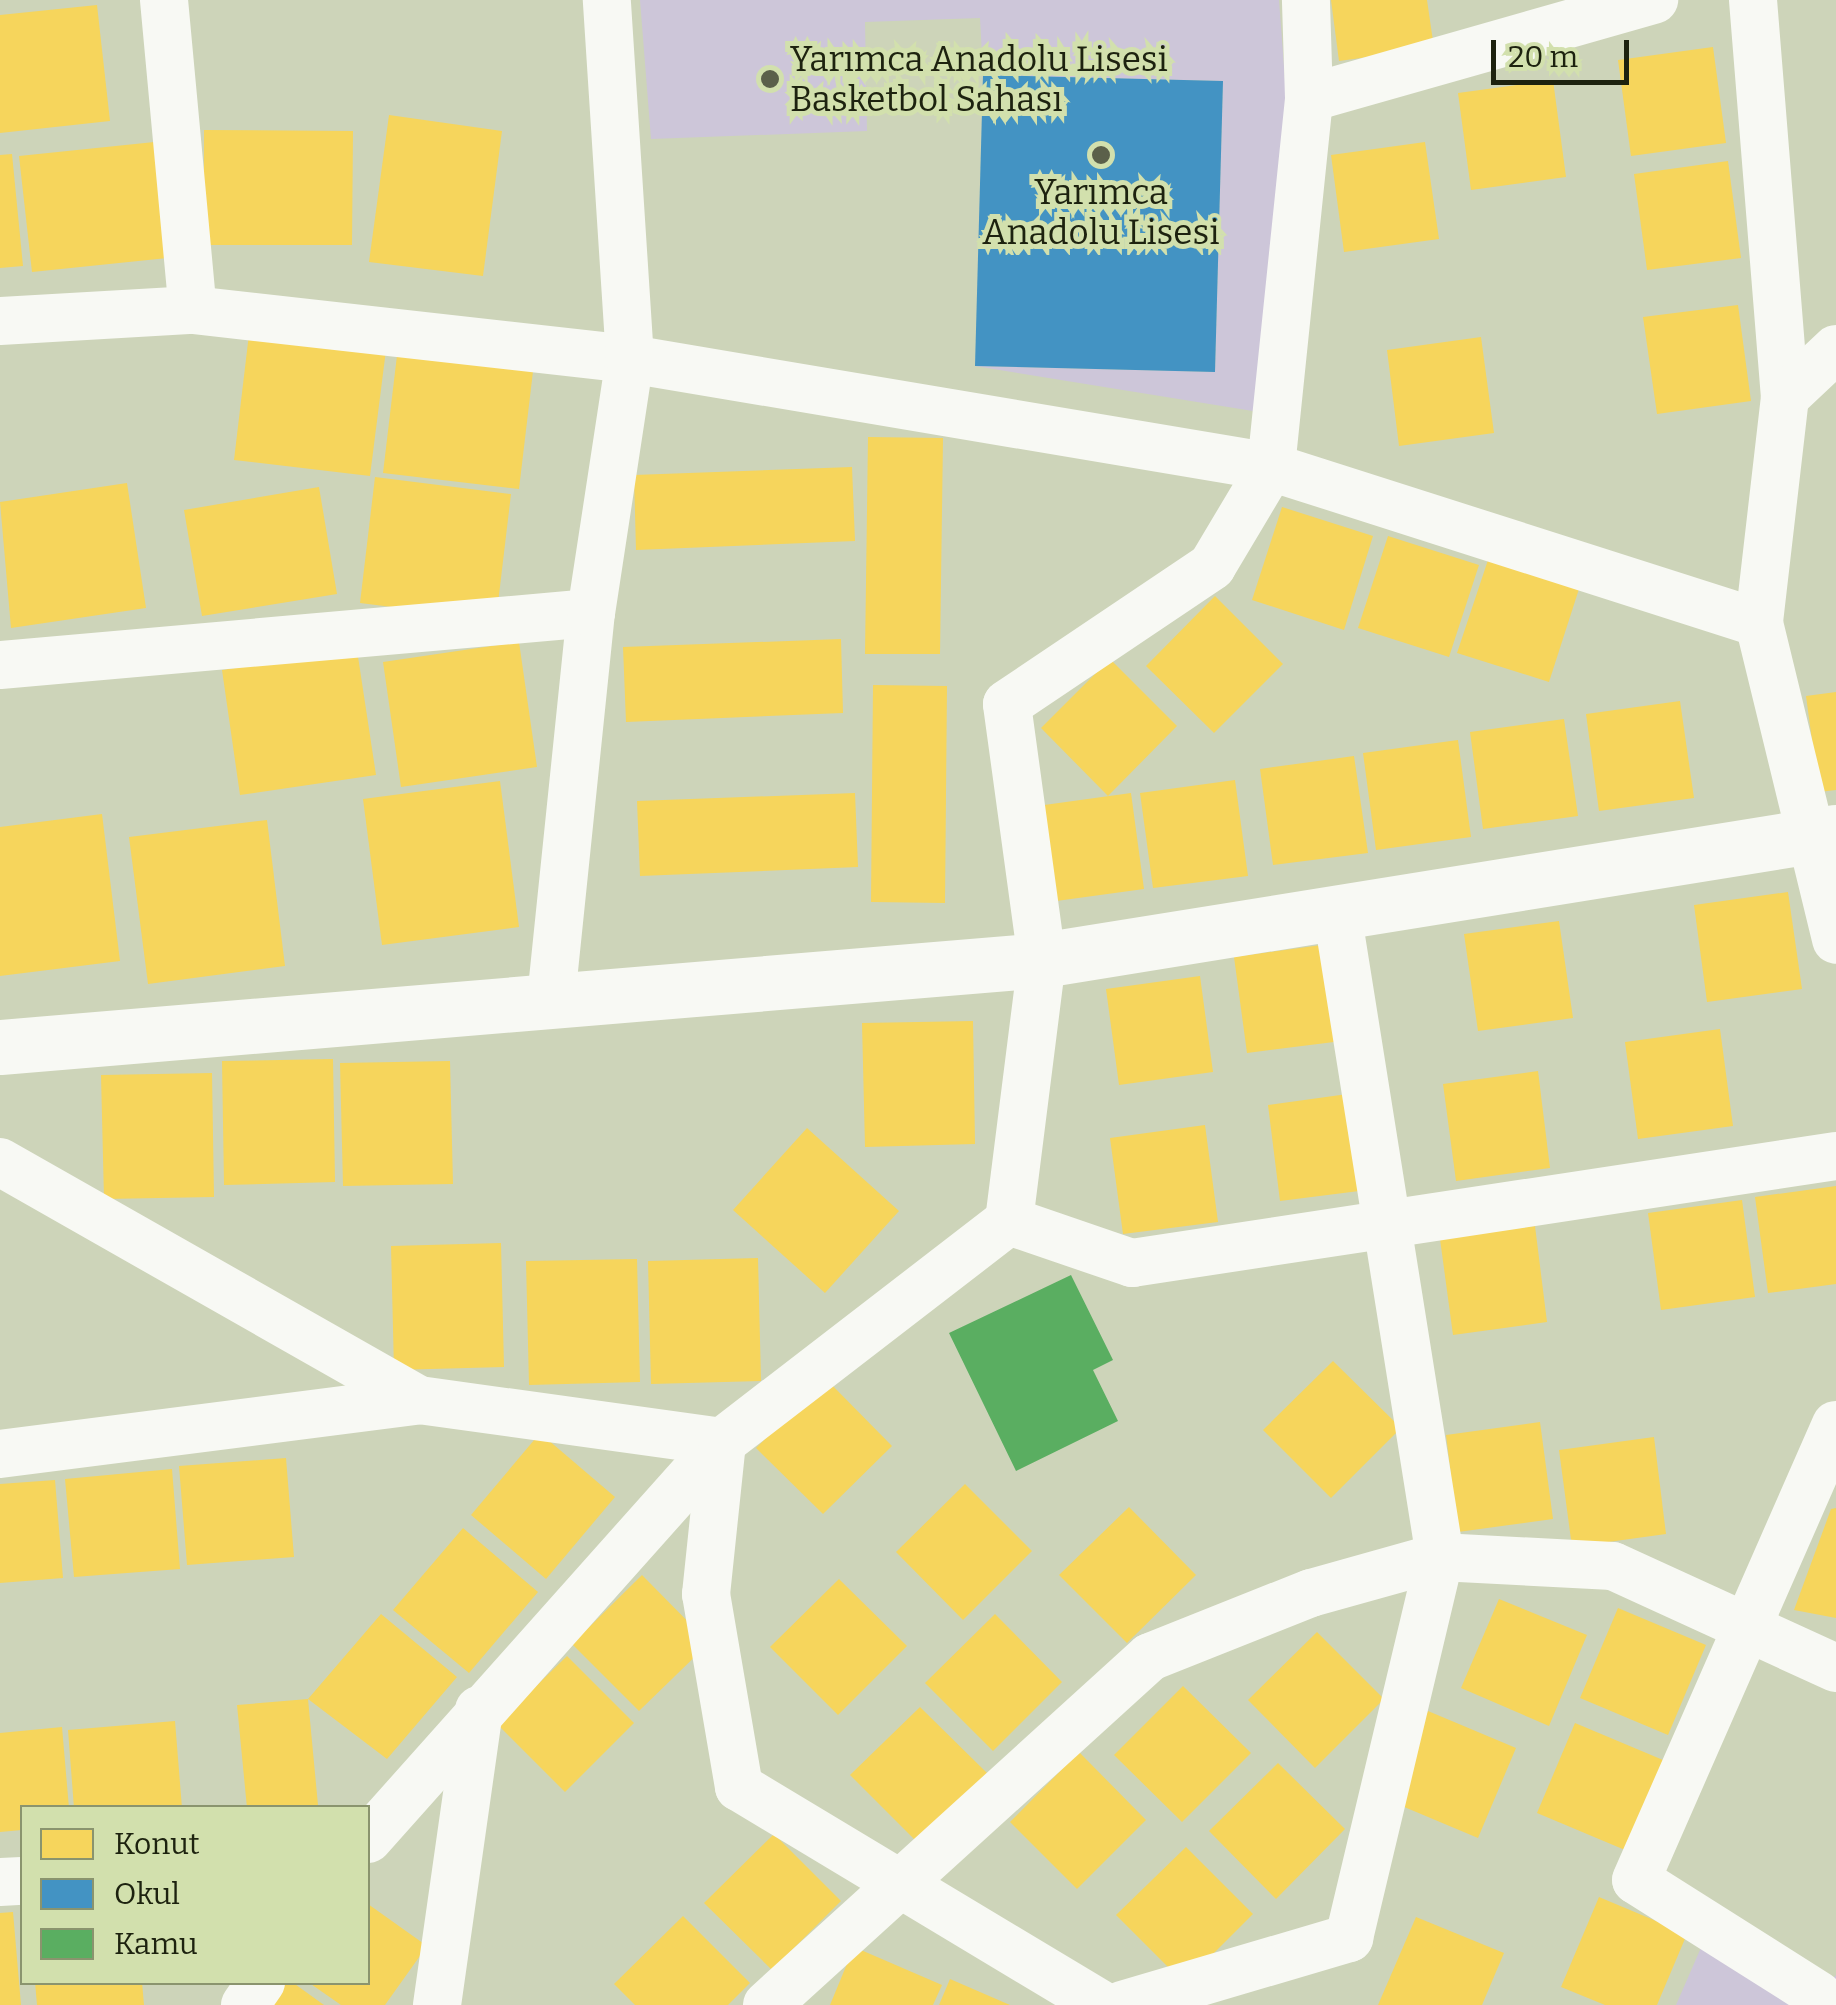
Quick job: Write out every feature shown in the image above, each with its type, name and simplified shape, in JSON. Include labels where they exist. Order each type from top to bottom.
[{"type":"main road","points":[[0,1047],[1042,960],[1823,834]]},
{"type":"street","points":[[164,0],[193,310]]},
{"type":"street","points":[[551,998],[591,613],[630,360],[607,0]]},
{"type":"street","points":[[370,1837],[722,1442],[1009,1222],[1042,960],[1007,704],[1212,566],[1271,467],[1309,98],[1306,0]]},
{"type":"street","points":[[1309,98],[1654,0]]},
{"type":"street","points":[[1752,0],[1785,397],[1760,623],[1823,834],[1836,940]]},
{"type":"street","points":[[0,321],[193,310],[630,360],[1271,467],[1760,623]]},
{"type":"street","points":[[1785,397],[1836,349]]},
{"type":"street","points":[[0,665],[591,613]]},
{"type":"street","points":[[1122,2005],[1349,1938],[1440,1557],[1390,1222],[1337,912]]},
{"type":"street","points":[[1009,1222],[1132,1262],[1836,1156]]},
{"type":"street","points":[[0,1162],[420,1400]]},
{"type":"street","points":[[0,1454],[420,1400],[722,1442]]},
{"type":"street","points":[[1824,1992],[1636,1880],[1752,1627],[1836,1425]]},
{"type":"street","points":[[722,1442],[706,1594],[740,1787],[1102,2005]]},
{"type":"street","points":[[767,2005],[1150,1657],[1310,1594],[1440,1557],[1613,1566],[1836,1668]]},
{"type":"street","points":[[438,2005],[479,1710]]},
{"type":"shaded area","points":[[640,0],[1279,0],[1288,120],[1259,412],[975,366],[1215,372],[1223,81],[983,75],[980,18],[865,22],[867,131],[651,139]]},
{"type":"shaded area","points":[[1710,1927],[1818,1995],[1836,1975],[1836,2005],[1676,2005]]},
{"type":"building: Konut","points":[[1331,0],[1427,0],[1434,48],[1339,61]]},
{"type":"building: Konut","points":[[97,5],[110,121],[0,133],[0,15]]},
{"type":"building: Konut","points":[[1713,47],[1726,143],[1631,156],[1618,60]]},
{"type":"building: Konut","points":[[1553,80],[1566,177],[1471,190],[1458,93]]},
{"type":"building: Konut","points":[[389,115],[502,131],[483,276],[369,262]]},
{"type":"building: Konut","points":[[204,130],[353,131],[352,245],[204,245]]},
{"type":"building: Konut","points":[[164,141],[177,257],[32,272],[19,156]]},
{"type":"building: Konut","points":[[1425,142],[1439,239],[1344,252],[1331,155]]},
{"type":"building: Konut","points":[[12,154],[23,266],[0,268],[0,155]]},
{"type":"building: Konut","points":[[1728,161],[1741,258],[1647,270],[1634,174]]},
{"type":"building: Konut","points":[[1738,305],[1751,401],[1657,414],[1643,317]]},
{"type":"building: Konut","points":[[249,334],[386,350],[370,476],[234,460]]},
{"type":"building: Konut","points":[[1481,337],[1494,433],[1399,446],[1387,350]]},
{"type":"building: Konut","points":[[398,347],[534,363],[519,489],[383,473]]},
{"type":"building: Konut","points":[[868,437],[943,438],[940,654],[865,654]]},
{"type":"building: Konut","points":[[852,467],[855,541],[636,550],[634,475]]},
{"type":"building: Konut","points":[[375,477],[511,494],[496,620],[360,603]]},
{"type":"building: Konut","points":[[127,483],[146,608],[11,628],[0,502]]},
{"type":"building: Konut","points":[[319,487],[337,594],[202,616],[184,510]]},
{"type":"building: Konut","points":[[1282,507],[1373,536],[1344,630],[1252,600]]},
{"type":"building: Konut","points":[[1388,536],[1479,565],[1449,657],[1358,628]]},
{"type":"building: Konut","points":[[1488,560],[1579,589],[1549,682],[1457,653]]},
{"type":"building: Konut","points":[[1215,596],[1283,664],[1214,733],[1146,666]]},
{"type":"building: Konut","points":[[841,639],[843,713],[626,722],[623,647]]},
{"type":"building: Konut","points":[[519,642],[537,767],[401,787],[383,662]]},
{"type":"building: Konut","points":[[357,650],[376,775],[240,795],[222,670]]},
{"type":"building: Konut","points":[[1110,659],[1177,726],[1108,796],[1041,728]]},
{"type":"building: Konut","points":[[873,685],[947,686],[945,903],[871,902]]},
{"type":"building: Konut","points":[[1836,692],[1836,790],[1819,792],[1806,696]]},
{"type":"building: Konut","points":[[1680,701],[1694,798],[1599,811],[1586,714]]},
{"type":"building: Konut","points":[[1564,719],[1578,816],[1483,829],[1470,732]]},
{"type":"building: Konut","points":[[1458,740],[1471,837],[1376,850],[1363,753]]},
{"type":"building: Konut","points":[[1354,756],[1368,853],[1273,865],[1260,769]]},
{"type":"building: Konut","points":[[1235,780],[1248,876],[1153,888],[1140,793]]},
{"type":"building: Konut","points":[[500,781],[519,927],[382,945],[363,799]]},
{"type":"building: Konut","points":[[855,793],[858,867],[640,876],[637,801]]},
{"type":"building: Konut","points":[[1131,793],[1144,889],[1049,902],[1037,806]]},
{"type":"building: Konut","points":[[102,814],[120,961],[0,976],[0,827]]},
{"type":"building: Konut","points":[[267,820],[285,966],[148,984],[129,837]]},
{"type":"building: Konut","points":[[1788,892],[1802,989],[1707,1002],[1694,905]]},
{"type":"building: Konut","points":[[1559,921],[1573,1018],[1478,1031],[1464,934]]},
{"type":"building: Konut","points":[[1329,944],[1342,1041],[1247,1053],[1234,957]]},
{"type":"building: Konut","points":[[1200,976],[1213,1072],[1119,1085],[1106,989]]},
{"type":"building: Konut","points":[[973,1021],[975,1144],[865,1147],[862,1023]]},
{"type":"building: Konut","points":[[1720,1029],[1733,1126],[1638,1139],[1625,1042]]},
{"type":"building: Konut","points":[[333,1059],[335,1182],[224,1185],[222,1061]]},
{"type":"building: Konut","points":[[450,1061],[453,1184],[343,1186],[340,1063]]},
{"type":"building: Konut","points":[[1538,1071],[1550,1168],[1456,1181],[1443,1084]]},
{"type":"building: Konut","points":[[212,1073],[214,1197],[104,1199],[101,1075]]},
{"type":"building: Konut","points":[[1362,1092],[1375,1189],[1280,1201],[1268,1105]]},
{"type":"building: Konut","points":[[1205,1125],[1218,1222],[1123,1234],[1110,1138]]},
{"type":"building: Konut","points":[[807,1128],[899,1211],[825,1293],[733,1210]]},
{"type":"building: Konut","points":[[1836,1186],[1836,1284],[1768,1293],[1755,1197]]},
{"type":"building: Konut","points":[[1742,1200],[1755,1297],[1661,1310],[1648,1213]]},
{"type":"building: Konut","points":[[1535,1226],[1547,1322],[1453,1335],[1440,1239]]},
{"type":"building: Konut","points":[[501,1243],[504,1367],[394,1370],[391,1246]]},
{"type":"building: Konut","points":[[758,1258],[761,1381],[651,1384],[648,1261]]},
{"type":"building: Konut","points":[[637,1259],[640,1382],[529,1385],[526,1261]]},
{"type":"building: Konut","points":[[1333,1361],[1401,1428],[1331,1498],[1263,1430]]},
{"type":"building: Konut","points":[[825,1378],[892,1446],[823,1514],[756,1448]]},
{"type":"building: Konut","points":[[1540,1422],[1553,1519],[1458,1532],[1446,1435]]},
{"type":"building: Konut","points":[[540,1433],[615,1497],[546,1579],[471,1515]]},
{"type":"building: Konut","points":[[1654,1437],[1666,1534],[1572,1547],[1559,1450]]},
{"type":"building: Konut","points":[[286,1458],[294,1557],[187,1565],[179,1466]]},
{"type":"building: Konut","points":[[172,1469],[180,1569],[74,1577],[65,1479]]},
{"type":"building: Konut","points":[[55,1480],[63,1578],[0,1583],[0,1484]]},
{"type":"building: Konut","points":[[965,1484],[1032,1551],[963,1620],[896,1552]]},
{"type":"building: Konut","points":[[1129,1507],[1196,1575],[1127,1643],[1059,1575]]},
{"type":"building: Konut","points":[[1836,1508],[1836,1618],[1794,1610],[1831,1509]]},
{"type":"building: Konut","points":[[463,1528],[538,1592],[469,1673],[393,1610]]},
{"type":"building: Konut","points":[[642,1575],[709,1643],[639,1711],[572,1644]]},
{"type":"building: Konut","points":[[839,1579],[907,1646],[838,1715],[770,1647]]},
{"type":"building: Konut","points":[[1499,1599],[1587,1635],[1549,1726],[1461,1688]]},
{"type":"building: Konut","points":[[1618,1608],[1706,1645],[1668,1735],[1580,1698]]},
{"type":"building: Konut","points":[[381,1614],[457,1677],[387,1759],[308,1699]]},
{"type":"building: Konut","points":[[995,1614],[1062,1682],[993,1751],[925,1683]]},
{"type":"building: Konut","points":[[1317,1632],[1384,1699],[1315,1768],[1248,1700]]},
{"type":"building: Konut","points":[[567,1656],[634,1723],[565,1792],[497,1724]]},
{"type":"building: Konut","points":[[1183,1686],[1251,1753],[1182,1822],[1114,1755]]},
{"type":"building: Konut","points":[[308,1699],[318,1805],[247,1805],[237,1705]]},
{"type":"building: Konut","points":[[920,1707],[987,1773],[918,1843],[850,1775]]},
{"type":"building: Konut","points":[[1428,1711],[1516,1748],[1478,1838],[1390,1801]]},
{"type":"building: Konut","points":[[175,1721],[182,1805],[74,1805],[68,1730]]},
{"type":"building: Konut","points":[[1575,1723],[1663,1760],[1625,1850],[1537,1813]]},
{"type":"building: Konut","points":[[62,1727],[69,1805],[20,1805],[20,1830],[0,1832],[0,1733]]},
{"type":"building: Konut","points":[[1079,1752],[1146,1820],[1077,1889],[1010,1822]]},
{"type":"building: Konut","points":[[1278,1763],[1345,1829],[1276,1899],[1209,1831]]},
{"type":"building: Konut","points":[[774,1834],[841,1901],[772,1970],[704,1903]]},
{"type":"building: Konut","points":[[1186,1847],[1253,1914],[1184,1983],[1116,1915]]},
{"type":"building: Konut","points":[[1599,1897],[1687,1934],[1657,2005],[1605,2005],[1561,1987]]},
{"type":"building: Konut","points":[[370,1905],[427,1946],[385,2005],[341,2005],[312,1985],[370,1985]]},
{"type":"building: Konut","points":[[13,1912],[21,2005],[0,2005],[0,1913]]},
{"type":"building: Konut","points":[[683,1916],[750,1983],[728,2005],[635,2005],[614,1984]]},
{"type":"building: Konut","points":[[1416,1917],[1504,1953],[1482,2005],[1378,2005]]},
{"type":"building: Konut","points":[[854,1947],[942,1985],[933,2005],[830,2005]]},
{"type":"building: Konut","points":[[950,1979],[1010,2005],[939,2005]]},
{"type":"building: Konut","points":[[35,1985],[142,1985],[144,2005],[37,2005]]},
{"type":"building: Konut","points":[[276,1985],[296,1985],[324,2005],[262,2005]]},
{"type":"building: Okul","name":"Yarımca Anadolu Lisesi","points":[[983,75],[1223,81],[1215,372],[975,366]]},
{"type":"building: Kamu","points":[[1071,1275],[1113,1360],[1093,1370],[1118,1421],[1016,1471],[949,1333]]},
{"type":"place","name":"Yarımca Anadolu Lisesi Basketbol Sahası","points":[[770,79]]},
{"type":"place","name":"Yarımca Anadolu Lisesi","points":[[1101,155]]}]
